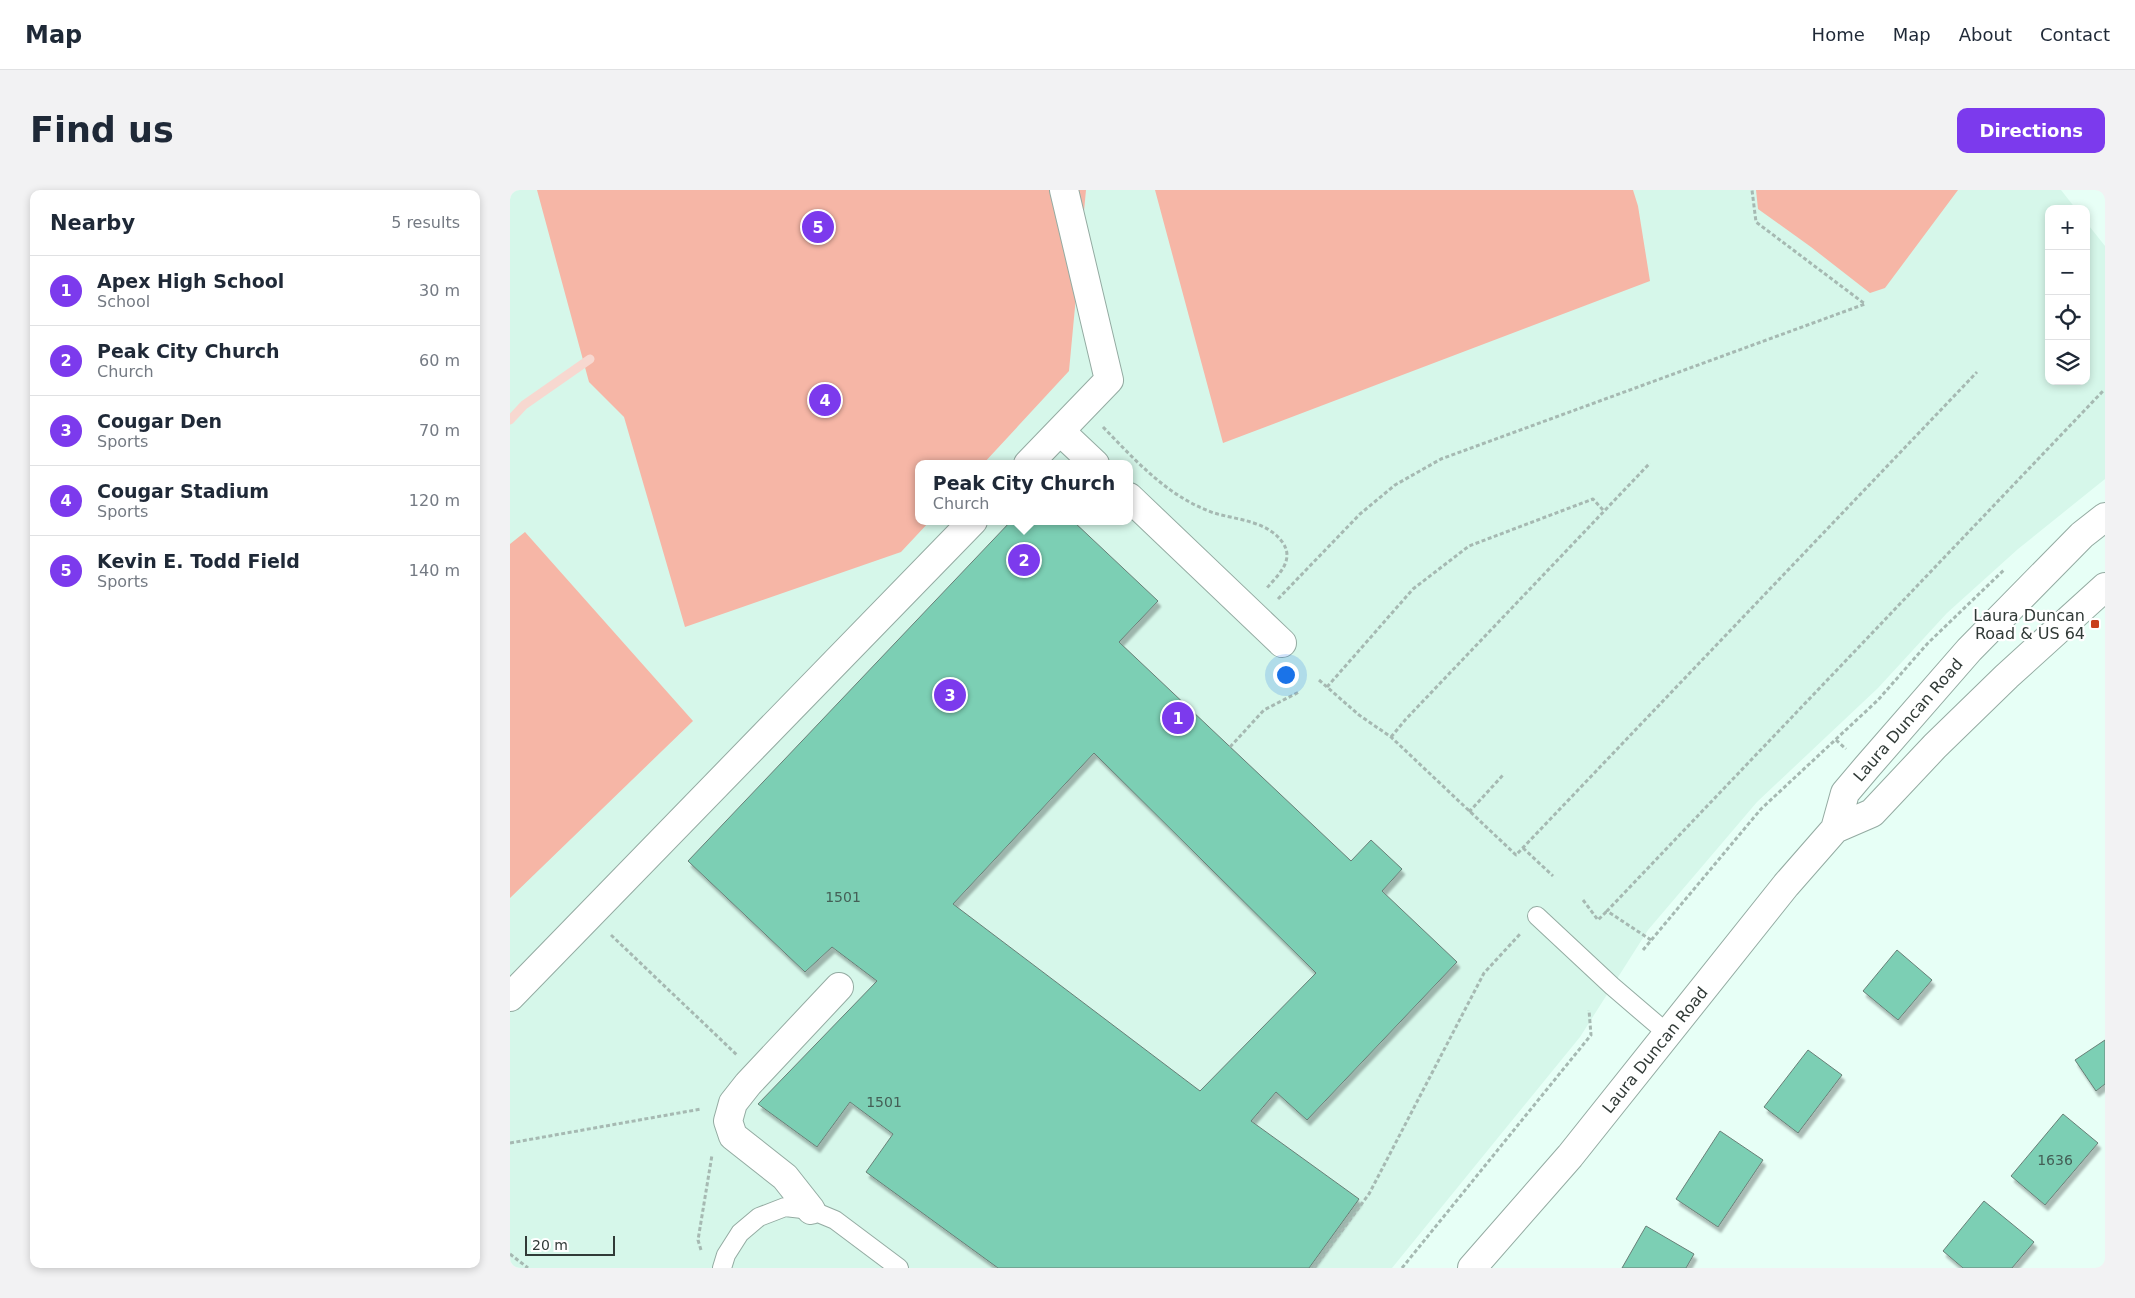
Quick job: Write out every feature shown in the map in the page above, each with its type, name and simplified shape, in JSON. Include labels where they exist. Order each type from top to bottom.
[{"type":"street","points":[[1032,460],[1108,380],[1064,190]]},
{"type":"street","points":[[1060,431],[1090,460]]},
{"type":"street","points":[[1133,501],[1282,643]]},
{"type":"street","name":"Laura Duncan Road","points":[[1835,829],[1845,793],[1941,682],[1969,650],[2082,534],[2105,517]]},
{"type":"street","points":[[510,998],[968,525]]},
{"type":"street","name":"Laura Duncan Road","points":[[1472,1268],[1570,1156],[1786,885],[1835,829],[1872,813],[1935,746],[2007,676],[2105,587]]},
{"type":"street","points":[[1935,746],[1931,732],[1932,710],[1941,682]]},
{"type":"street","points":[[810,1210],[785,1177],[733,1136],[731,1112],[757,1075],[839,987]]},
{"type":"lane","points":[[1537,916],[1612,986],[1668,1034]]},
{"type":"lane","points":[[722,1268],[726,1255],[740,1233],[759,1216],[785,1207],[810,1210],[835,1220],[899,1268]]},
{"type":"path","points":[[1253,614],[1360,514],[1395,485],[1441,459],[1866,304],[1756,222],[1752,190]]},
{"type":"path","points":[[1319,680],[1358,715],[1391,737],[1516,855],[1977,372]]},
{"type":"path","points":[[1583,900],[1598,920],[2103,391]]},
{"type":"path","points":[[1083,406],[1137,462],[1167,488],[1192,505],[1273,531],[1284,544],[1288,560],[1253,614]]},
{"type":"path","points":[[1391,737],[1406,718],[1650,463]]},
{"type":"path","points":[[1327,687],[1413,589],[1469,546],[1593,499],[1603,510]]},
{"type":"path","points":[[1643,950],[1761,809],[1878,700],[1928,643],[2010,565]]},
{"type":"path","points":[[1230,746],[1264,710],[1299,692]]},
{"type":"path","points":[[1469,812],[1504,774]]},
{"type":"path","points":[[1523,848],[1553,876]]},
{"type":"path","points":[[1607,911],[1651,940]]},
{"type":"path","points":[[590,914],[757,1075]]},
{"type":"path","points":[[1314,1268],[1369,1194],[1484,973],[1537,916]]},
{"type":"path","points":[[1402,1268],[1591,1035],[1589,1010]]},
{"type":"path","points":[[510,1143],[731,1112]]},
{"type":"path","points":[[702,1253],[698,1240],[715,1139],[731,1112]]},
{"type":"path","points":[[510,1254],[528,1268]]},
{"type":"shaded area","points":[[510,190],[2061,190],[2073,205],[2045,205],[2045,385],[2090,385],[2090,227],[2105,246],[2105,479],[2018,549],[1947,613],[1878,688],[1757,802],[1648,930],[1580,1037],[1392,1268],[510,1268]]},
{"type":"shaded area","points":[[537,190],[1086,190],[1069,371],[987,460],[915,460],[915,525],[926,525],[901,552],[685,627],[624,417],[589,382]]},
{"type":"shaded area","points":[[1155,190],[1633,190],[1638,206],[1650,281],[1223,443]]},
{"type":"shaded area","points":[[1756,190],[1958,190],[1885,288],[1870,293],[1758,209]]},
{"type":"shaded area","points":[[525,532],[693,721],[510,898],[510,544]]},
{"type":"building","points":[[1007,525],[1077,525],[1158,601],[1119,642],[1351,861],[1371,840],[1402,869],[1382,891],[1457,962],[1307,1120],[1276,1092],[1251,1121],[1359,1199],[1309,1268],[998,1268],[866,1172],[893,1134],[850,1102],[817,1147],[758,1104],[877,981],[832,947],[805,972],[688,861]],"holes":[[[1094,753],[1316,973],[1200,1091],[953,904]]]},
{"type":"building","points":[[1897,950],[1932,980],[1898,1020],[1863,991]]},
{"type":"building","points":[[2105,1040],[2105,1084],[2096,1091],[2075,1060]]},
{"type":"building","points":[[1808,1050],[1842,1075],[1798,1133],[1764,1107]]},
{"type":"building","points":[[2063,1114],[2098,1143],[2045,1205],[2011,1176]]},
{"type":"building","points":[[1720,1131],[1763,1160],[1718,1227],[1676,1199]]},
{"type":"building","points":[[1984,1201],[2034,1242],[2012,1268],[1963,1268],[1943,1251]]},
{"type":"building","points":[[1646,1226],[1694,1254],[1686,1268],[1622,1268]]},
{"type":"waterway","points":[[510,420],[524,405],[590,359]]},
{"type":"place","name":"Kevin E. Todd Field","points":[[818,227]]},
{"type":"place","name":"Cougar Stadium","points":[[825,400]]},
{"type":"place","name":"Peak City Church","points":[[1024,560]]},
{"type":"place","name":"Laura Duncan Road & US 64","points":[[2095,624]]},
{"type":"place","name":"Cougar Den","points":[[950,695]]},
{"type":"place","name":"Apex High School","points":[[1178,718]]}]
